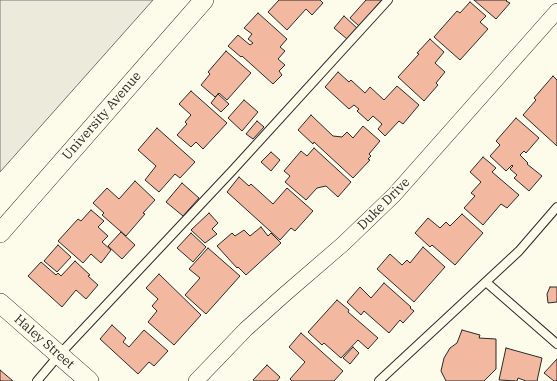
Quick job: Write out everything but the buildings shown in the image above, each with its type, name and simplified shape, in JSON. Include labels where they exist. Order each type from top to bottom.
[{"type":"street","name":"University Avenue","points":[[0,232],[204,0]]},
{"type":"street","name":"Duke Drive","points":[[196,381],[246,329],[343,244],[394,195],[557,11]]},
{"type":"street","name":"Haley Street","points":[[0,303],[89,381]]},
{"type":"lane","points":[[37,381],[59,355],[232,171],[388,0]]},
{"type":"lane","points":[[379,381],[519,251],[557,207]]},
{"type":"lane","points":[[486,282],[557,344]]},
{"type":"shaded area","points":[[0,0],[153,0],[0,172]]}]
